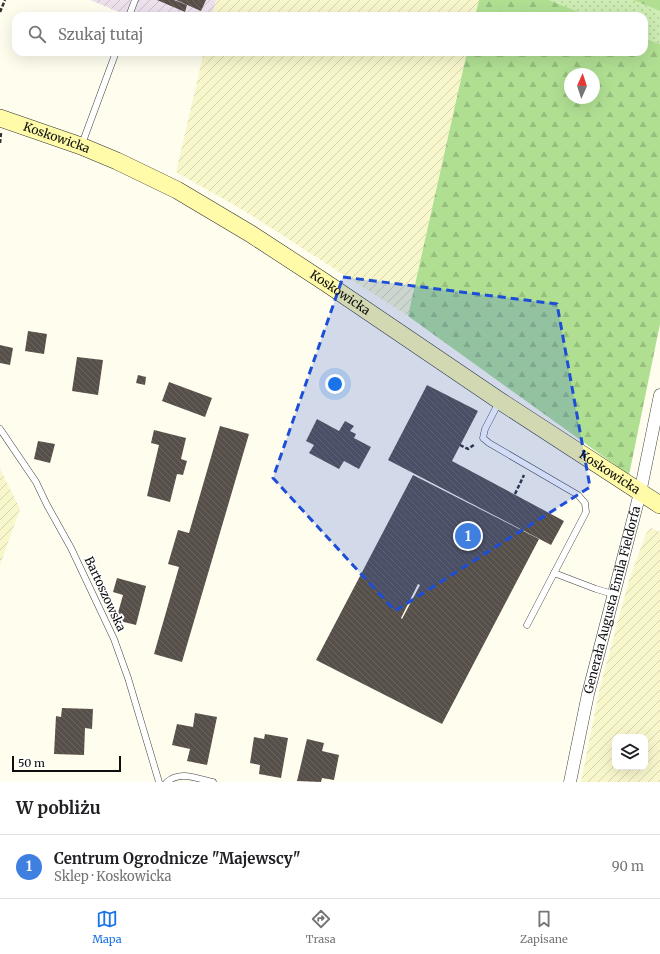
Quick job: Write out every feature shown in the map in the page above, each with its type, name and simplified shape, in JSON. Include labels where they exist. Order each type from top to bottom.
[{"type":"street","name":"Koskowicka","points":[[0,118],[81,146],[117,161],[177,190],[251,234],[326,283],[500,401],[660,506]]},
{"type":"street","name":"Generała Augusta Emila Fieldorfa","points":[[570,782],[588,694],[640,493],[660,394]]},
{"type":"lane","points":[[130,12],[135,0]]},
{"type":"lane","points":[[81,146],[115,56]]},
{"type":"lane","points":[[500,401],[485,429],[483,438],[489,443],[578,495],[585,503],[586,512],[527,625]]},
{"type":"lane","name":"Bartoszowska","points":[[0,429],[36,482],[47,505],[72,548],[114,639],[128,678],[159,782]]},
{"type":"lane","points":[[554,573],[613,594]]},
{"type":"lane","points":[[167,782],[172,778],[181,775],[213,782]]},
{"type":"path","points":[[0,12],[5,0]]},
{"type":"path","points":[[460,445],[468,449],[483,438]]},
{"type":"path","points":[[514,494],[529,467]]},
{"type":"highlighted area","points":[[343,277],[557,304],[590,487],[395,611],[273,478]]},
{"type":"shaded area","points":[[90,0],[216,0],[213,12],[119,12]]},
{"type":"green space","points":[[216,0],[479,0],[476,12],[213,12]]},
{"type":"green space","points":[[479,0],[549,0],[579,12],[476,12]]},
{"type":"green space","points":[[549,0],[633,0],[660,11],[660,44],[648,40],[648,12],[579,12]]},
{"type":"green space","points":[[633,0],[660,0],[660,11]]},
{"type":"green space","points":[[648,40],[660,44],[660,324],[629,475],[408,316],[466,56],[648,56]]},
{"type":"green space","points":[[203,56],[466,56],[408,316],[243,210],[176,172]]},
{"type":"green space","points":[[0,469],[20,509],[0,565]]},
{"type":"green space","points":[[651,528],[660,532],[660,782],[581,782],[600,687],[629,580],[646,534]]},
{"type":"building","points":[[157,0],[174,0],[187,5],[185,12]]},
{"type":"building","points":[[176,0],[206,0],[201,11]]},
{"type":"building","points":[[28,331],[47,334],[44,354],[25,351]]},
{"type":"building","points":[[0,345],[13,348],[10,365],[0,363]]},
{"type":"building","points":[[77,357],[103,360],[98,395],[72,391]]},
{"type":"building","points":[[138,375],[146,377],[145,385],[136,383]]},
{"type":"building","points":[[169,382],[212,398],[205,417],[162,401]]},
{"type":"building","points":[[427,385],[478,411],[452,461],[564,521],[551,545],[388,460]]},
{"type":"building","points":[[317,419],[339,431],[345,421],[354,426],[350,431],[356,434],[354,438],[371,447],[359,469],[344,461],[339,469],[309,453],[314,445],[306,441]]},
{"type":"building","points":[[220,426],[249,434],[182,662],[154,654],[179,567],[168,564],[178,530],[189,533]]},
{"type":"building","points":[[154,430],[186,438],[181,459],[187,461],[183,475],[177,474],[170,502],[147,496],[159,445],[151,443]]},
{"type":"building","points":[[38,441],[55,444],[50,463],[34,459]]},
{"type":"building","points":[[413,475],[539,539],[442,724],[316,660]],"holes":[[[418,584],[420,585],[402,619],[401,618]]]},
{"type":"building","points":[[117,578],[146,586],[136,625],[116,620],[123,595],[113,592]]},
{"type":"building","points":[[62,708],[93,709],[92,729],[85,728],[84,755],[54,754],[56,716],[61,717]]},
{"type":"building","points":[[195,713],[217,717],[207,765],[187,761],[190,749],[172,745],[177,724],[193,727]]},
{"type":"building","points":[[265,734],[288,738],[281,778],[259,774],[260,765],[250,763],[254,737],[264,739]]},
{"type":"building","points":[[307,739],[324,743],[322,751],[339,755],[334,780],[322,778],[321,782],[297,781]]},
{"type":"place","name":"Centrum Ogrodnicze \"Majewscy\"","points":[[468,536]]}]
